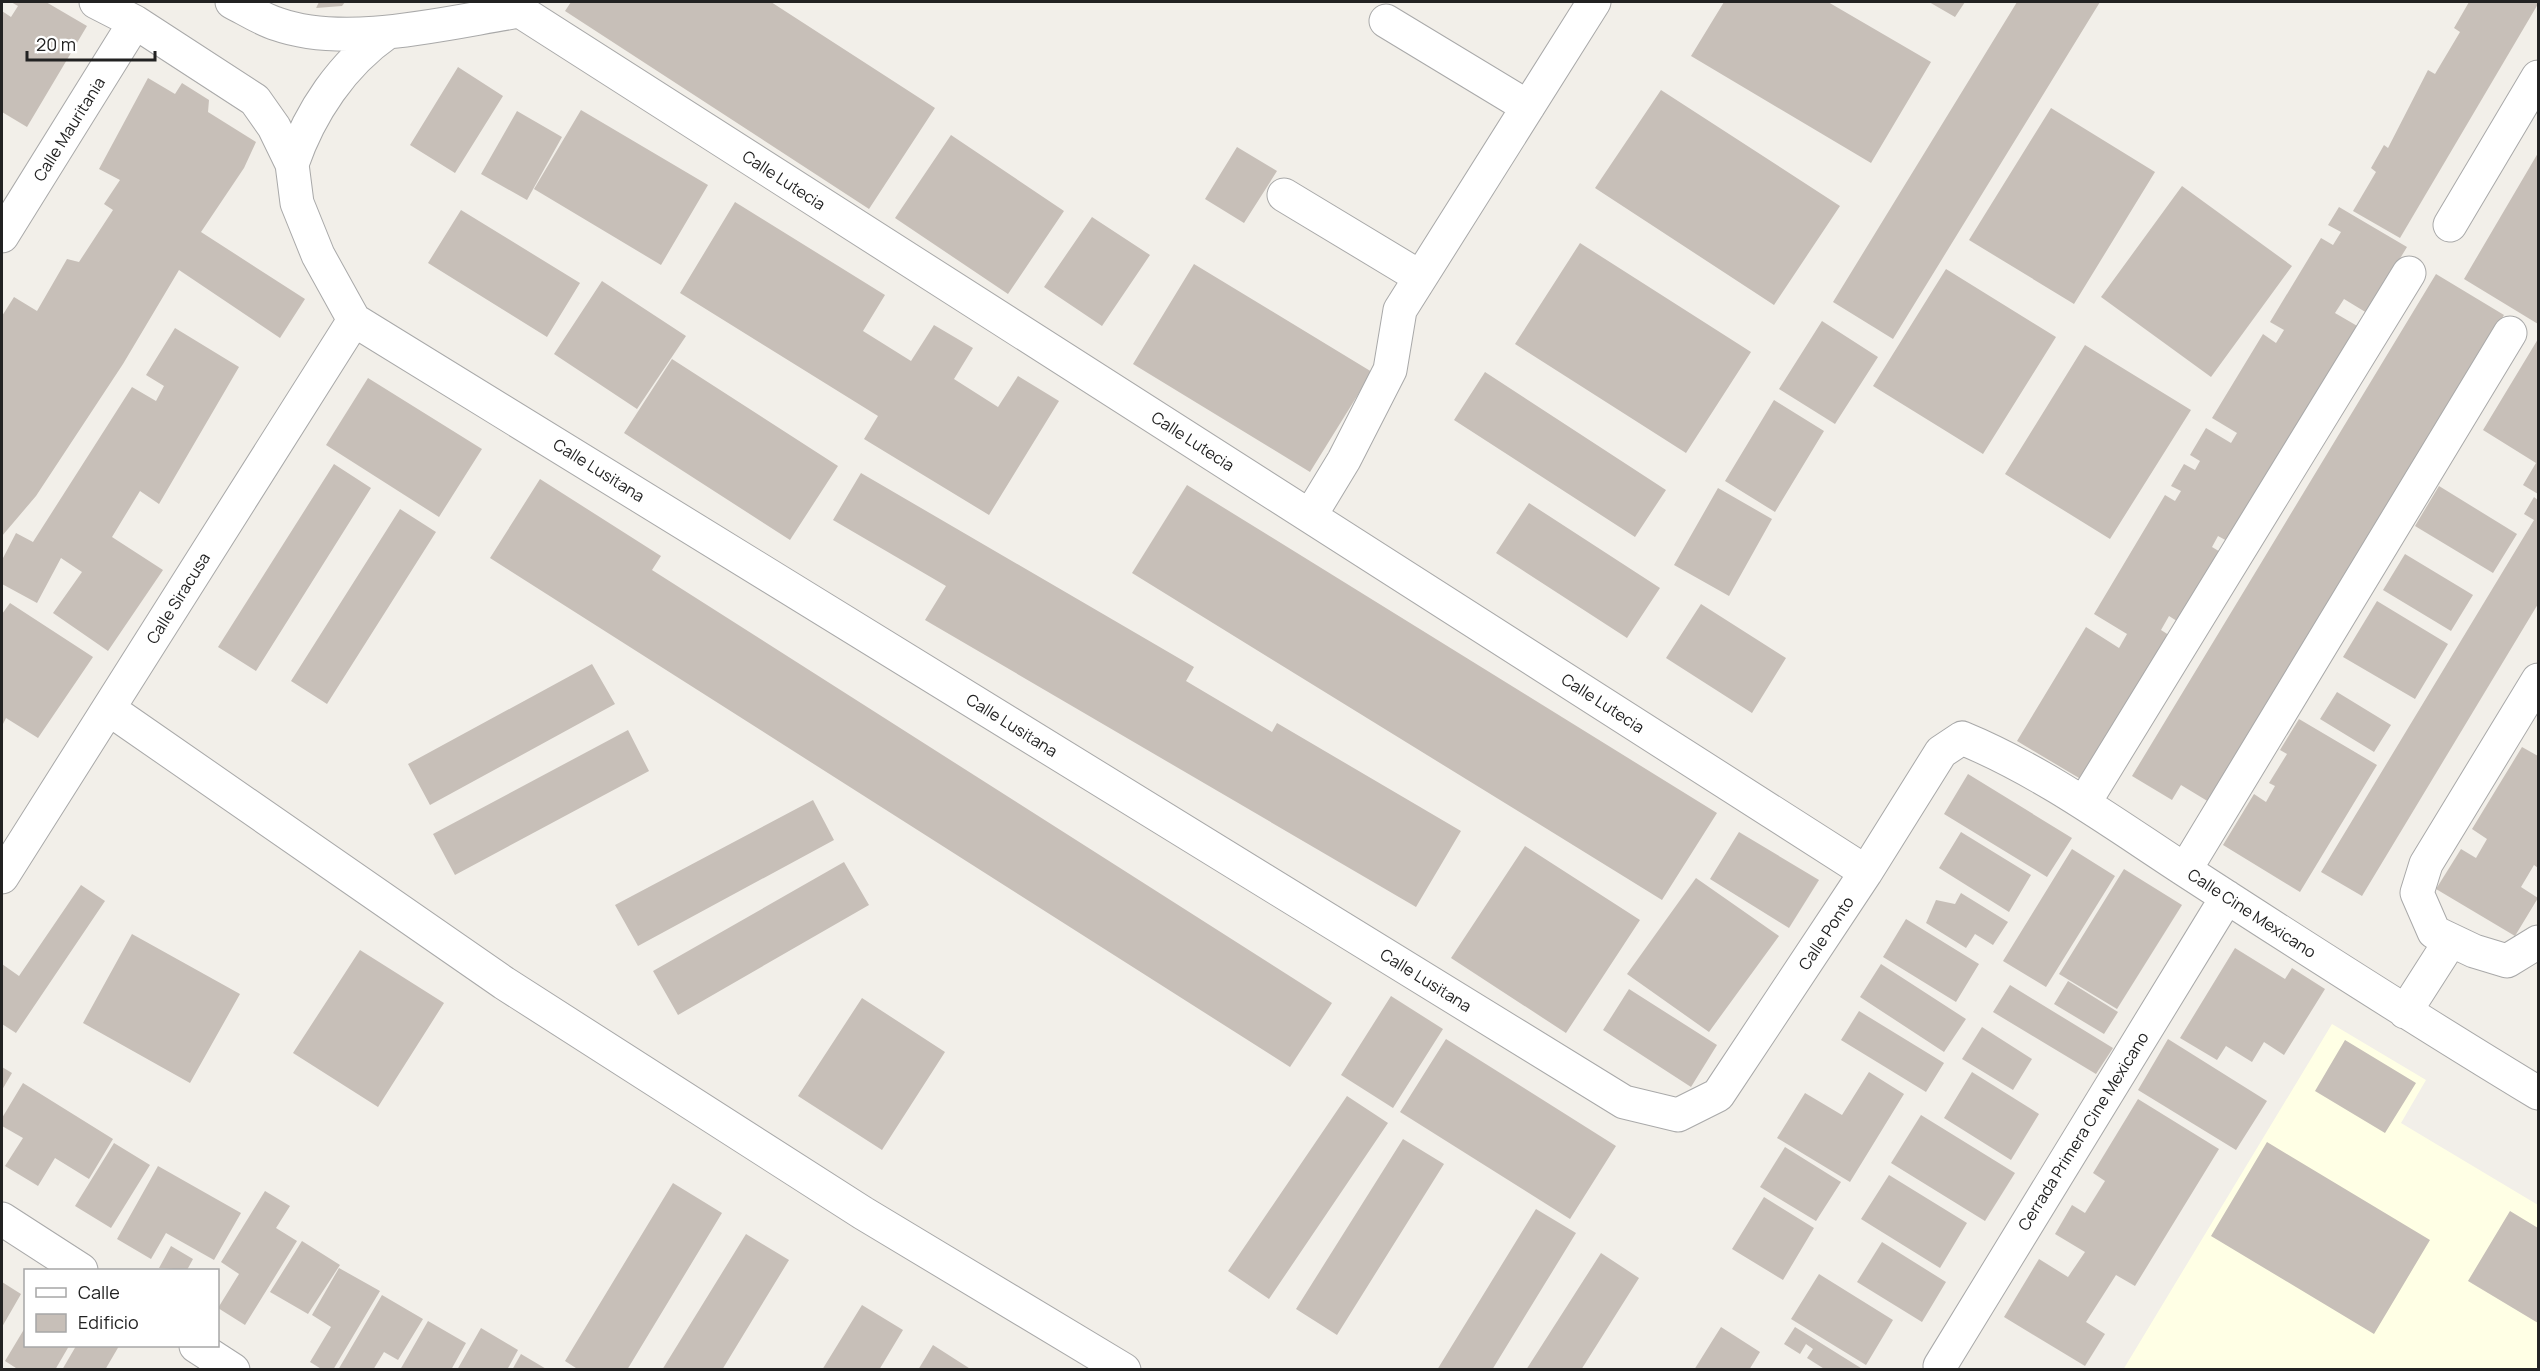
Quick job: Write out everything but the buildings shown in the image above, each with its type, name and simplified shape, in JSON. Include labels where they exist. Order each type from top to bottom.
[{"type":"street","points":[[96,2],[135,22],[255,100],[274,127],[292,164],[297,203],[318,255],[354,320]]},
{"type":"street","points":[[232,2],[277,24],[302,31],[388,32],[524,6]]},
{"type":"street","points":[[1310,516],[1344,460],[1390,370],[1400,310],[1594,2]]},
{"type":"street","name":"Calle Lutecia","points":[[524,6],[1310,516],[1866,872]]},
{"type":"street","points":[[1386,21],[1528,107]]},
{"type":"street","name":"Calle Mauritania","points":[[2,236],[135,22]]},
{"type":"street","points":[[292,164],[300,141],[321,102],[360,54],[388,32]]},
{"type":"street","points":[[2450,225],[2538,77]]},
{"type":"street","points":[[1284,195],[1420,278]]},
{"type":"street","points":[[2084,803],[2409,273]]},
{"type":"street","name":"Calle Siracusa","points":[[2,876],[354,320]]},
{"type":"street","name":"Calle Lusitana","points":[[354,320],[1624,1102],[1678,1115]]},
{"type":"street","points":[[2185,870],[2510,333]]},
{"type":"street","points":[[2538,680],[2426,864],[2417,893],[2434,932],[2474,951],[2507,961],[2538,942]]},
{"type":"street","points":[[109,709],[504,983],[863,1213],[1124,1370]]},
{"type":"street","name":"Calle Cine Mexicano","points":[[1962,738],[1987,749],[2084,803],[2405,1012],[2538,1093]]},
{"type":"street","name":"Calle Ponto","points":[[1678,1115],[1718,1095],[1866,872],[1941,752],[1962,738]]},
{"type":"street","name":"Cerrada Primera Cine Mexicano","points":[[1940,1366],[2227,897]]},
{"type":"street","points":[[2405,1012],[2451,940]]},
{"type":"street","points":[[2,1219],[79,1269]]},
{"type":"street","points":[[198,1347],[233,1370]]},
{"type":"shaded area","points":[[2332,1024],[2426,1080],[2401,1123],[2538,1205],[2538,1369],[2123,1370]]}]
